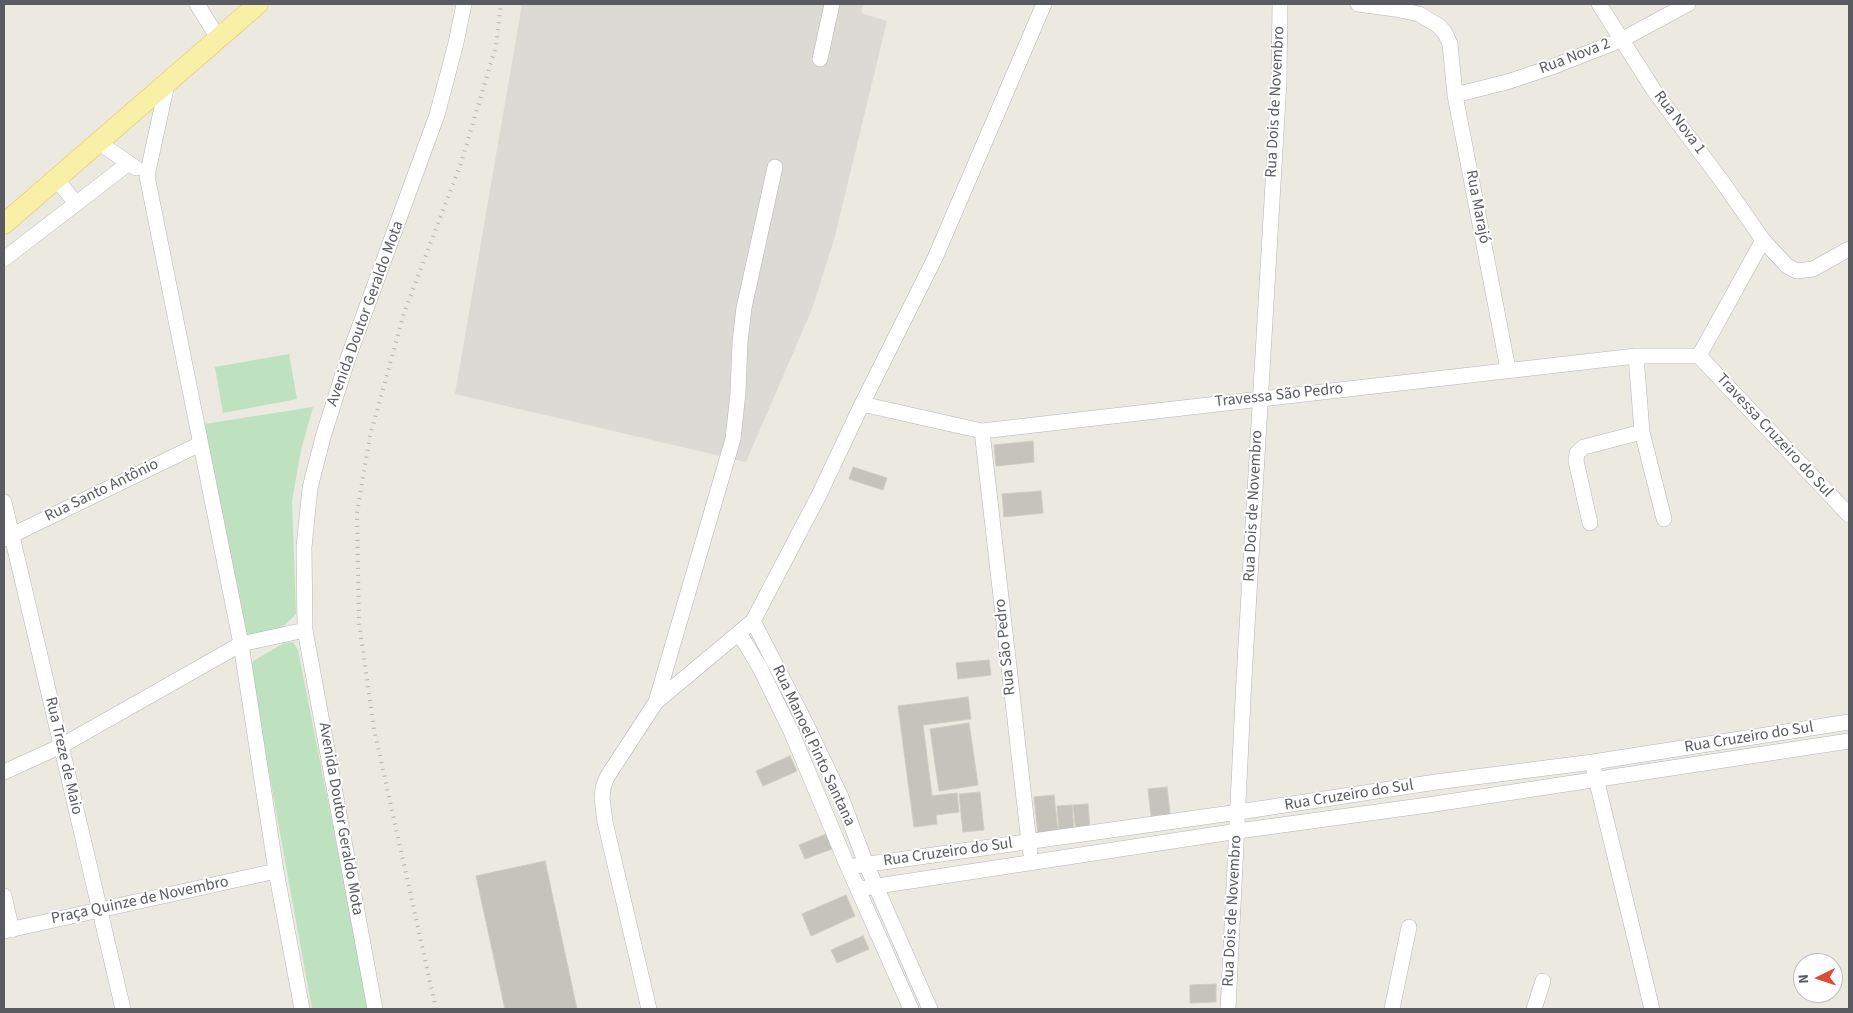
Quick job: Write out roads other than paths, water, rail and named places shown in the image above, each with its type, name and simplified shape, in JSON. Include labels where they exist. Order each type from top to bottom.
[{"type":"main road","points":[[4,224],[258,4]]},
{"type":"street","points":[[197,4],[218,38]]},
{"type":"street","name":"Avenida Doutor Geraldo Mota","points":[[374,1009],[305,630],[304,547],[310,488],[318,454],[348,358],[437,114],[456,43],[464,4]]},
{"type":"street","points":[[820,59],[832,4]]},
{"type":"street","points":[[656,702],[753,621],[819,495],[935,258],[1044,4]]},
{"type":"street","name":"Rua Dois de Novembro","points":[[1228,1009],[1268,236],[1279,81],[1280,4]]},
{"type":"street","name":"Rua Marajó","points":[[1358,4],[1395,8],[1419,14],[1439,26],[1450,44],[1455,95],[1508,369]]},
{"type":"street","name":"Rua Nova 1","points":[[1599,4],[1655,92],[1724,184],[1763,240],[1787,266],[1798,271],[1806,271],[1821,266],[1849,249]]},
{"type":"street","name":"Rua Nova 2","points":[[1455,95],[1507,82],[1552,67],[1621,40],[1688,4]]},
{"type":"street","points":[[167,84],[147,176],[241,644],[276,871],[302,1009]]},
{"type":"street","points":[[98,142],[147,176]]},
{"type":"street","points":[[4,259],[129,163]]},
{"type":"street","points":[[649,1009],[605,822],[602,798],[603,788],[607,778],[656,702],[733,439],[744,308],[775,167]]},
{"type":"street","points":[[56,178],[76,203]]},
{"type":"street","points":[[1699,356],[1763,240]]},
{"type":"street","points":[[1636,356],[1642,432],[1664,518]]},
{"type":"street","name":"Travessa São Pedro","points":[[862,404],[982,431],[1508,369],[1636,356],[1699,356]]},
{"type":"street","name":"Travessa Cruzeiro do Sul","points":[[1699,356],[1849,515]]},
{"type":"street","name":"Rua São Pedro","points":[[982,431],[1028,842],[1032,863]]},
{"type":"street","points":[[1590,523],[1576,461],[1577,453],[1584,447],[1642,432]]},
{"type":"street","name":"Rua Santo Antônio","points":[[8,537],[200,444]]},
{"type":"street","name":"Rua Treze de Maio","points":[[4,502],[8,537],[61,746],[123,1009]]},
{"type":"street","name":"Rua Manoel Pinto Santana","points":[[753,621],[837,788],[875,886],[930,1009]]},
{"type":"street","points":[[4,772],[61,746],[241,644],[305,630]]},
{"type":"street","name":"Rua Manoel Pinto Santana","points":[[739,633],[759,666],[791,731],[848,867],[911,1009]]},
{"type":"street","name":"Rua Cruzeiro do Sul","points":[[848,867],[1592,762],[1849,722]]},
{"type":"street","points":[[1817,728],[1820,746]]},
{"type":"street","name":"Rua Cruzeiro do Sul","points":[[858,889],[1849,741]]},
{"type":"street","points":[[1720,743],[1723,761]]},
{"type":"street","points":[[1592,762],[1652,1009]]},
{"type":"street","points":[[1407,787],[1409,807]]},
{"type":"street","name":"Praça Quinze de Novembro","points":[[8,930],[276,871]]},
{"type":"street","points":[[4,896],[8,930]]},
{"type":"street","points":[[1392,1009],[1409,928]]},
{"type":"street","points":[[1534,1009],[1543,981]]},
{"type":"railway","points":[[436,1009],[374,729],[359,623],[357,513],[370,436],[404,313],[461,163],[496,46],[501,4]]}]
